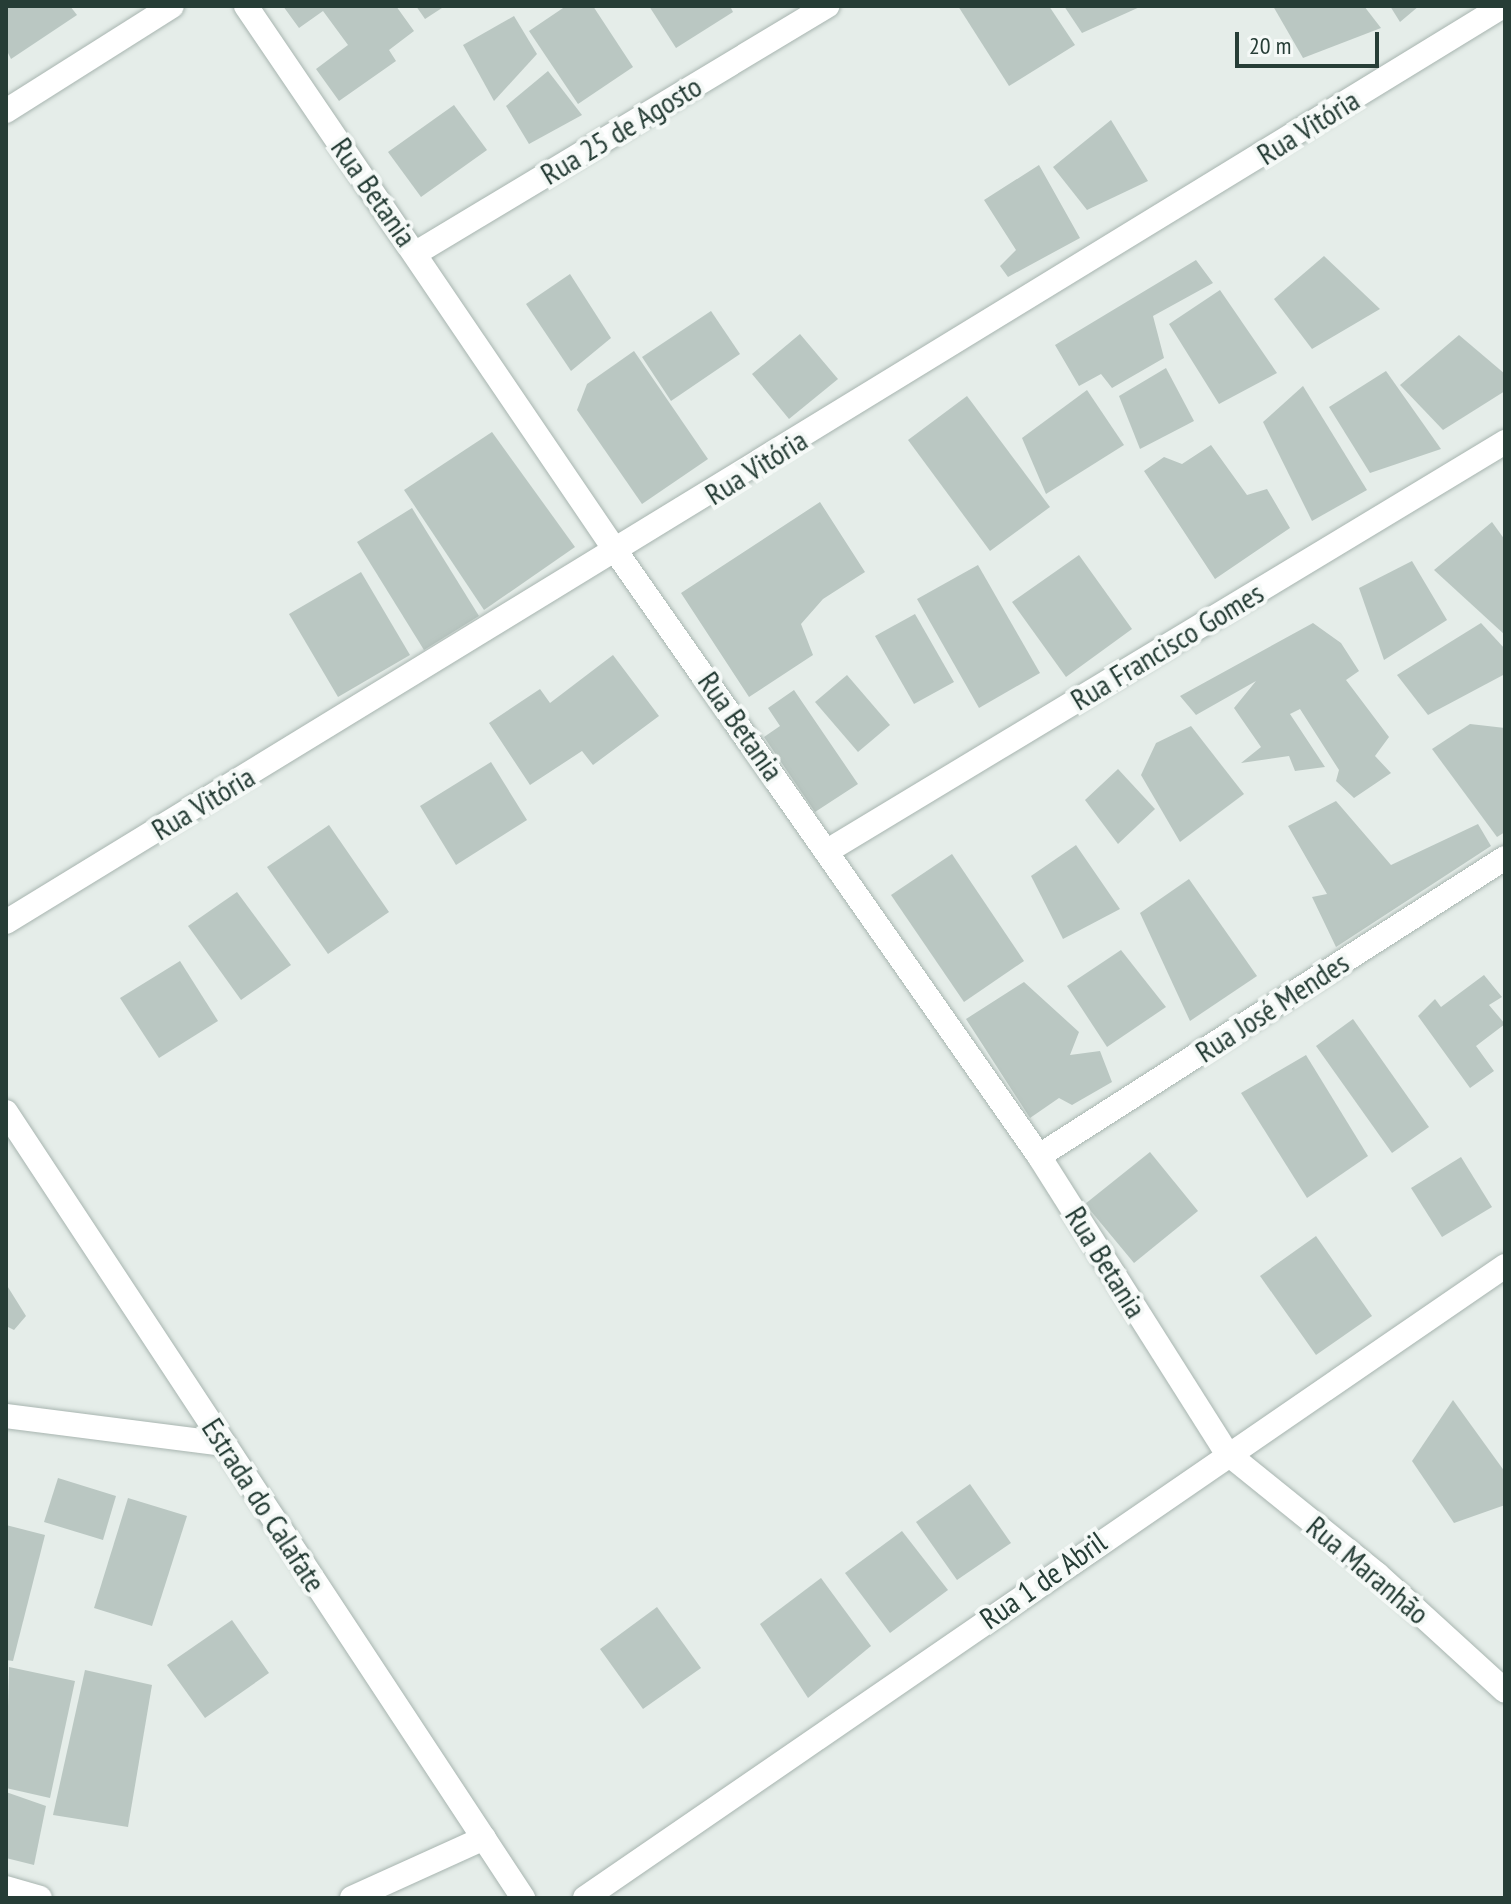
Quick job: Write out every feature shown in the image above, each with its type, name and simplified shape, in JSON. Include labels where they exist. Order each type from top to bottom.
[{"type":"street","points":[[6,111],[172,6]]},
{"type":"street","name":"Rua Betania","points":[[246,6],[617,553],[829,850],[1039,1156],[1227,1453]]},
{"type":"street","name":"Rua 25 de Agosto","points":[[416,253],[827,6]]},
{"type":"street","name":"Rua Vitória","points":[[6,922],[617,553],[1503,6]]},
{"type":"street","name":"Rua Francisco Gomes","points":[[829,850],[1505,442]]},
{"type":"street","name":"Rua José Mendes","points":[[1039,1156],[1505,858]]},
{"type":"street","name":"Estrada do Calafate","points":[[6,1112],[523,1898]]},
{"type":"street","name":"Rua 1 de Abril","points":[[585,1898],[1227,1453],[1505,1266]]},
{"type":"street","points":[[6,1416],[224,1444]]},
{"type":"street","name":"Rua Maranhão","points":[[1227,1453],[1377,1574],[1505,1691]]},
{"type":"street","points":[[352,1898],[484,1838]]},
{"type":"street","points":[[6,1888],[40,1898]]},
{"type":"building","points":[[6,6],[70,6],[77,15],[11,59],[6,49]]},
{"type":"building","points":[[283,6],[396,6],[414,31],[389,50],[396,61],[339,101],[316,69],[348,45],[323,11],[299,28]]},
{"type":"building","points":[[416,6],[445,6],[425,19]]},
{"type":"building","points":[[566,6],[593,6],[633,67],[578,104],[529,31]]},
{"type":"building","points":[[649,6],[730,6],[733,12],[676,48]]},
{"type":"building","points":[[958,6],[1049,6],[1075,45],[1009,86]]},
{"type":"building","points":[[1064,6],[1142,6],[1082,33]]},
{"type":"building","points":[[1273,6],[1364,6],[1381,28],[1303,58]]},
{"type":"building","points":[[1390,6],[1419,6],[1400,22]]},
{"type":"building","points":[[514,16],[537,54],[494,101],[463,45]]},
{"type":"building","points":[[548,71],[582,115],[529,144],[506,106]]},
{"type":"building","points":[[454,105],[487,150],[421,197],[388,152]]},
{"type":"building","points":[[1111,120],[1148,181],[1087,210],[1053,167]]},
{"type":"building","points":[[1039,165],[1080,238],[1008,277],[1000,266],[1016,250],[984,200]]},
{"type":"building","points":[[1324,256],[1380,309],[1312,349],[1274,299]]},
{"type":"building","points":[[1196,260],[1213,283],[1153,316],[1164,358],[1112,388],[1101,374],[1079,386],[1055,345]]},
{"type":"building","points":[[570,274],[611,338],[571,371],[526,304]]},
{"type":"building","points":[[1220,290],[1277,373],[1219,404],[1169,324]]},
{"type":"building","points":[[711,311],[740,354],[671,401],[642,357]]},
{"type":"building","points":[[800,334],[838,379],[789,419],[752,374]]},
{"type":"building","points":[[1459,335],[1505,374],[1505,391],[1443,430],[1400,385]]},
{"type":"building","points":[[634,351],[708,459],[642,504],[577,410],[587,384]]},
{"type":"building","points":[[1166,368],[1194,421],[1140,449],[1119,396]]},
{"type":"building","points":[[1386,371],[1441,449],[1370,473],[1329,407]]},
{"type":"building","points":[[1303,386],[1367,490],[1312,521],[1263,422]]},
{"type":"building","points":[[1087,390],[1124,445],[1046,494],[1022,438]]},
{"type":"building","points":[[967,396],[1050,507],[990,551],[908,440]]},
{"type":"building","points":[[492,432],[575,547],[484,610],[404,490]]},
{"type":"building","points":[[1211,445],[1247,495],[1267,489],[1290,528],[1215,579],[1144,471],[1164,457],[1182,464]]},
{"type":"building","points":[[820,502],[865,572],[823,599],[801,624],[813,655],[749,697],[681,593]]},
{"type":"building","points":[[412,508],[479,616],[424,650],[357,542]]},
{"type":"building","points":[[1492,522],[1505,540],[1505,635],[1434,570]]},
{"type":"building","points":[[1079,555],[1132,629],[1066,677],[1012,602]]},
{"type":"building","points":[[1412,561],[1447,620],[1384,660],[1359,588]]},
{"type":"building","points":[[978,565],[1040,673],[979,708],[917,599]]},
{"type":"building","points":[[361,572],[410,655],[338,697],[289,614]]},
{"type":"building","points":[[915,614],[954,682],[914,704],[875,636]]},
{"type":"building","points":[[1313,623],[1341,643],[1359,671],[1346,680],[1389,737],[1375,756],[1391,773],[1354,798],[1336,781],[1339,770],[1300,709],[1290,714],[1325,767],[1295,771],[1289,756],[1241,763],[1261,747],[1234,708],[1256,681],[1196,715],[1180,696]]},
{"type":"building","points":[[1481,623],[1505,649],[1505,674],[1428,715],[1397,675]]},
{"type":"building","points":[[613,655],[659,716],[593,765],[582,751],[530,785],[489,723],[540,689],[550,703]]},
{"type":"building","points":[[847,675],[890,725],[858,752],[815,702]]},
{"type":"building","points":[[794,690],[858,784],[815,812],[764,737],[780,726],[768,708]]},
{"type":"building","points":[[1470,724],[1505,728],[1505,832],[1497,837],[1432,749]]},
{"type":"building","points":[[1191,726],[1244,794],[1180,842],[1141,775],[1156,743]]},
{"type":"building","points":[[491,762],[527,820],[456,865],[420,806]]},
{"type":"building","points":[[1118,769],[1155,809],[1118,844],[1085,800]]},
{"type":"building","points":[[1336,801],[1391,865],[1478,824],[1491,846],[1336,947],[1312,897],[1327,894],[1288,826]]},
{"type":"building","points":[[329,825],[389,912],[328,954],[267,867]]},
{"type":"building","points":[[1076,845],[1120,909],[1063,939],[1031,876]]},
{"type":"building","points":[[952,854],[1024,961],[964,1002],[891,895]]},
{"type":"building","points":[[1189,879],[1257,976],[1190,1021],[1140,913]]},
{"type":"building","points":[[237,892],[291,965],[241,1000],[188,926]]},
{"type":"building","points":[[1121,950],[1166,1007],[1107,1047],[1067,986]]},
{"type":"building","points":[[180,961],[218,1021],[159,1058],[120,998]]},
{"type":"building","points":[[1484,975],[1502,997],[1489,1005],[1505,1024],[1476,1046],[1494,1071],[1470,1088],[1418,1016],[1435,999],[1441,1007]]},
{"type":"building","points":[[1024,982],[1079,1032],[1070,1055],[1100,1051],[1112,1082],[1072,1105],[1059,1098],[1030,1118],[966,1019]]},
{"type":"building","points":[[1353,1019],[1429,1127],[1392,1153],[1316,1046]]},
{"type":"building","points":[[1306,1055],[1368,1156],[1307,1198],[1241,1093]]},
{"type":"building","points":[[1150,1152],[1198,1211],[1134,1263],[1085,1204]]},
{"type":"building","points":[[1461,1157],[1492,1207],[1442,1237],[1411,1188]]},
{"type":"building","points":[[1316,1236],[1372,1316],[1316,1355],[1260,1276]]},
{"type":"building","points":[[6,1284],[26,1316],[14,1330],[6,1326]]},
{"type":"building","points":[[1453,1400],[1505,1472],[1505,1505],[1454,1523],[1412,1461]]},
{"type":"building","points":[[58,1478],[116,1496],[103,1540],[44,1522]]},
{"type":"building","points":[[970,1484],[1011,1543],[957,1580],[916,1522]]},
{"type":"building","points":[[128,1498],[187,1516],[152,1626],[94,1608]]},
{"type":"building","points":[[6,1525],[45,1535],[13,1661],[6,1660]]},
{"type":"building","points":[[902,1531],[948,1590],[890,1633],[845,1573]]},
{"type":"building","points":[[821,1578],[871,1646],[808,1698],[760,1624]]},
{"type":"building","points":[[657,1607],[701,1668],[643,1709],[600,1649]]},
{"type":"building","points":[[232,1620],[269,1673],[205,1718],[167,1665]]},
{"type":"building","points":[[9,1667],[75,1681],[50,1798],[6,1788]]},
{"type":"building","points":[[85,1670],[152,1685],[128,1827],[53,1815]]},
{"type":"building","points":[[6,1792],[46,1806],[34,1865],[6,1858]]}]
